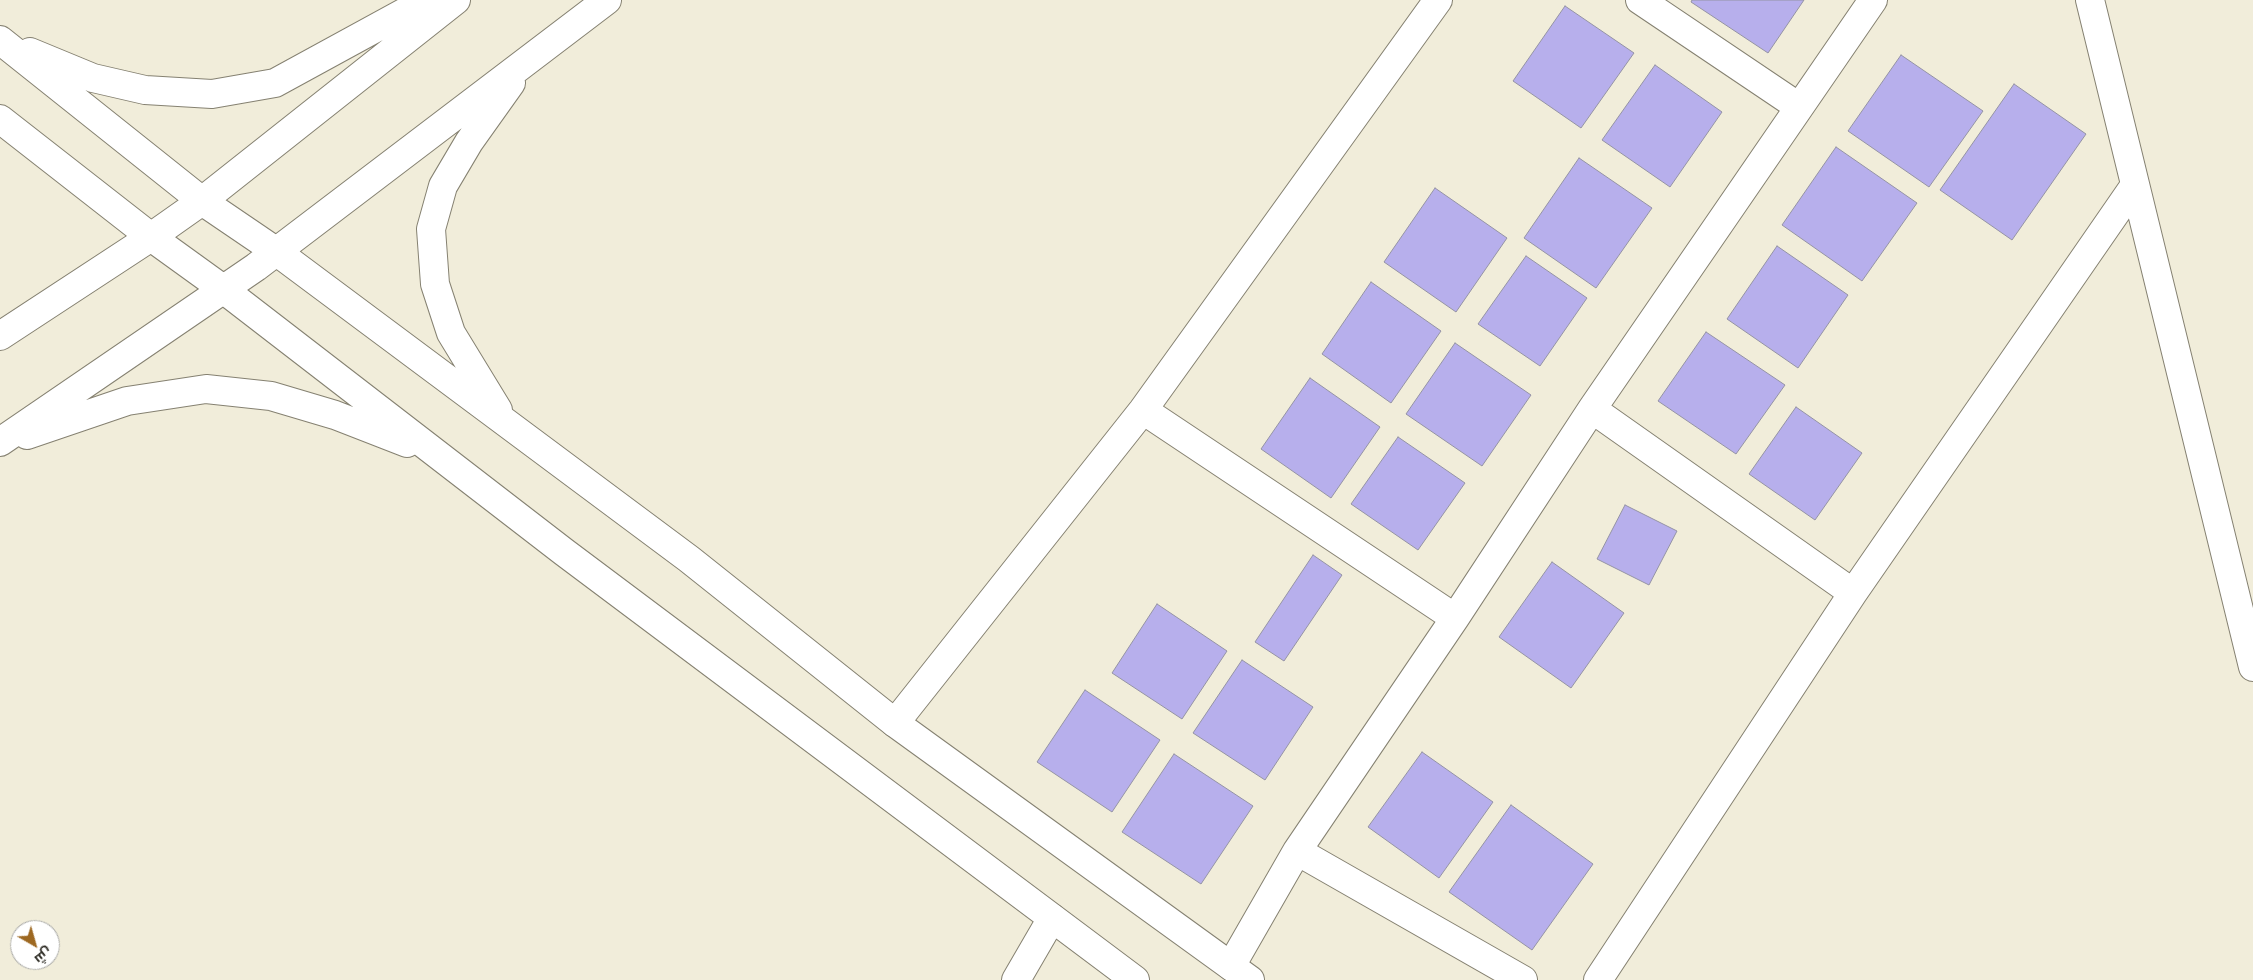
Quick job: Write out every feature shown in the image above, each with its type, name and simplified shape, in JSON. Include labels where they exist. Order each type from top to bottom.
[{"type":"street","points":[[0,40],[93,78],[145,90],[212,94],[275,84],[427,0]]},
{"type":"street","points":[[0,336],[151,237],[202,200],[456,0]]},
{"type":"street","points":[[0,443],[277,252],[607,0]]},
{"type":"street","points":[[896,723],[1144,410],[1438,0]]},
{"type":"street","points":[[1640,0],[1799,106]]},
{"type":"street","points":[[0,40],[202,200],[277,252],[689,559],[896,723],[1240,973],[1296,851],[1455,618],[1592,409],[1873,0]]},
{"type":"street","points":[[2090,0],[2253,667]]},
{"type":"street","points":[[505,422],[451,333],[434,284],[431,229],[443,186],[469,142],[526,61]]},
{"type":"street","points":[[0,119],[151,237],[224,290],[564,552],[1135,980]]},
{"type":"street","points":[[1598,980],[1853,593],[2135,185]]},
{"type":"street","points":[[0,443],[127,401],[206,389],[271,396],[335,415],[436,454]]},
{"type":"street","points":[[1592,409],[1853,593]]},
{"type":"street","points":[[1144,410],[1455,618]]},
{"type":"street","points":[[1296,851],[1524,980]]},
{"type":"street","points":[[1016,980],[1052,918]]},
{"type":"building","points":[[1692,0],[1804,0],[1768,53],[1691,2]]},
{"type":"building","points":[[1565,6],[1634,53],[1581,128],[1513,81]]},
{"type":"building","points":[[1901,55],[1983,111],[1929,187],[1848,131]]},
{"type":"building","points":[[1655,65],[1722,112],[1670,187],[1602,140]]},
{"type":"building","points":[[2014,84],[2086,134],[2012,240],[1940,190]]},
{"type":"building","points":[[1836,147],[1917,203],[1862,281],[1782,225]]},
{"type":"building","points":[[1579,158],[1652,208],[1596,288],[1524,238]]},
{"type":"building","points":[[1435,188],[1507,238],[1456,312],[1384,262]]},
{"type":"building","points":[[1777,246],[1848,295],[1798,368],[1727,319]]},
{"type":"building","points":[[1526,256],[1587,298],[1540,366],[1478,324]]},
{"type":"building","points":[[1371,282],[1441,331],[1391,403],[1322,354]]},
{"type":"building","points":[[1706,332],[1785,385],[1736,454],[1658,401]]},
{"type":"building","points":[[1455,343],[1531,395],[1482,466],[1406,414]]},
{"type":"building","points":[[1310,378],[1380,427],[1331,498],[1261,449]]},
{"type":"building","points":[[1796,407],[1862,453],[1815,520],[1749,474]]},
{"type":"building","points":[[1398,437],[1465,483],[1418,550],[1351,504]]},
{"type":"building","points":[[1625,505],[1677,531],[1649,585],[1597,559]]},
{"type":"building","points":[[1313,555],[1342,575],[1284,661],[1255,642]]},
{"type":"building","points":[[1552,562],[1624,613],[1571,688],[1499,637]]},
{"type":"building","points":[[1157,604],[1227,651],[1182,719],[1112,673]]},
{"type":"building","points":[[1242,660],[1313,707],[1265,780],[1193,733]]},
{"type":"building","points":[[1085,690],[1160,740],[1112,812],[1037,762]]},
{"type":"building","points":[[1422,752],[1493,802],[1439,878],[1368,827]]},
{"type":"building","points":[[1174,754],[1253,806],[1201,884],[1122,832]]},
{"type":"building","points":[[1511,805],[1593,864],[1532,950],[1449,892]]}]
